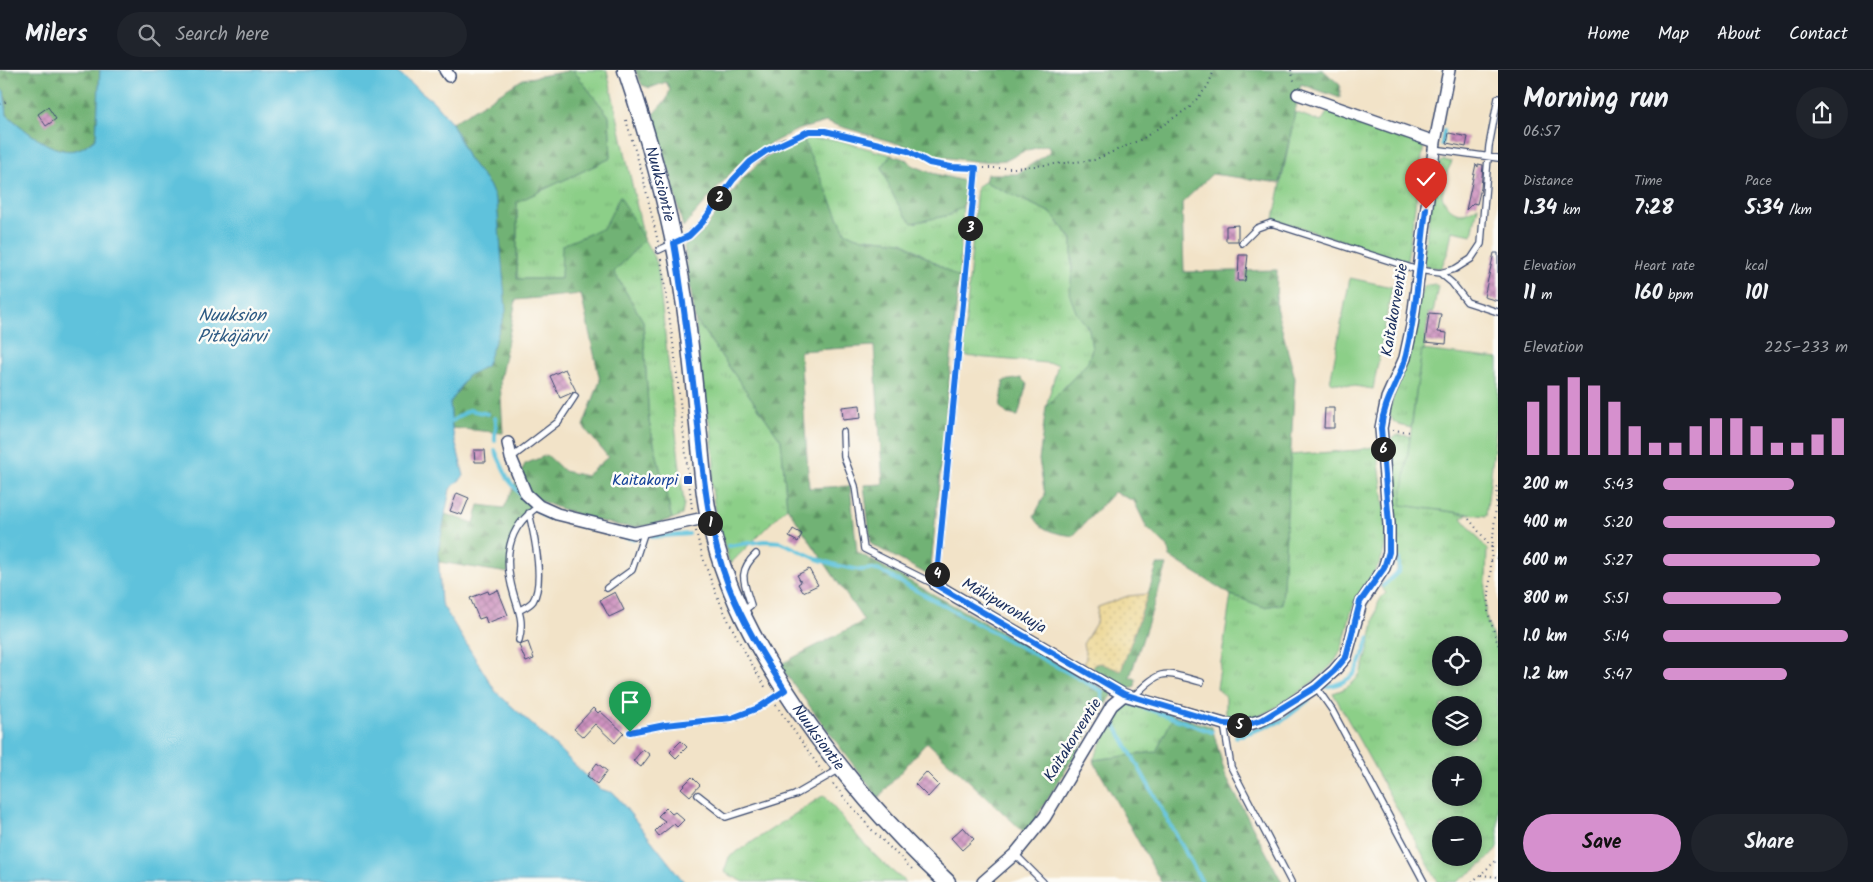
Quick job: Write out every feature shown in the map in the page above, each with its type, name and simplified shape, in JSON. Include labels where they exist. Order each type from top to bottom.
[{"type":"street","name":"Nuuksiontie","points":[[626,70],[657,168],[667,246],[685,305],[701,518],[740,613],[761,651],[778,694],[833,773],[947,882]]},
{"type":"street","name":"Kaitakorventie","points":[[982,882],[1016,854],[1044,817],[1112,705],[1129,695],[1224,724],[1246,725],[1262,720],[1316,687],[1346,657],[1360,602],[1384,568],[1389,552],[1389,524],[1381,428],[1387,398],[1405,358],[1412,326],[1434,145],[1449,70]]},
{"type":"street","points":[[1298,94],[1434,145]]},
{"type":"street","points":[[508,443],[526,494],[539,506],[557,514],[634,533],[701,518]]},
{"type":"street","name":"Mäkipuronkuja","points":[[936,585],[1129,695]]},
{"type":"lane","points":[[1242,243],[1257,228],[1271,223],[1418,270],[1440,273],[1455,269],[1471,259],[1481,244],[1488,156],[1498,98]]},
{"type":"lane","points":[[667,246],[689,236],[702,223],[733,180],[750,162],[785,142]]},
{"type":"lane","points":[[1434,145],[1498,158]]},
{"type":"lane","points":[[936,585],[976,168]]},
{"type":"lane","points":[[1440,273],[1468,302],[1498,312]]},
{"type":"lane","points":[[512,458],[558,422],[575,396]]},
{"type":"lane","name":"Mäkipuronkuja","points":[[843,432],[844,457],[855,486],[864,550],[936,585]]},
{"type":"lane","points":[[519,640],[521,632],[520,610],[514,596],[508,572],[508,547],[517,525],[539,506]]},
{"type":"lane","points":[[520,610],[533,601],[537,587],[537,551],[529,513]]},
{"type":"lane","points":[[607,588],[632,570],[645,531]]},
{"type":"lane","points":[[740,613],[751,605],[743,570],[749,560],[756,554]]},
{"type":"lane","points":[[1129,695],[1153,677],[1168,673],[1201,682]]},
{"type":"lane","points":[[1316,687],[1332,710],[1424,882]]},
{"type":"lane","points":[[630,732],[665,725],[732,718],[758,708],[778,694]]},
{"type":"lane","points":[[1224,724],[1231,767],[1291,882]]},
{"type":"lane","points":[[698,795],[726,817],[795,796],[833,773]]},
{"type":"lane","points":[[1016,854],[1043,882]]},
{"type":"path","points":[[785,142],[809,131],[825,131],[908,151],[929,163],[951,167],[1014,168],[1094,160],[1142,139],[1190,107],[1208,86],[1214,70]]},
{"type":"path","points":[[1291,70],[1298,94]]},
{"type":"path","points":[[0,104],[8,101]]},
{"type":"path","points":[[625,117],[667,246],[675,357],[701,518],[706,568],[732,631],[778,694],[870,828],[896,855],[919,874]]},
{"type":"path","points":[[1381,428],[1411,432]]},
{"type":"path","points":[[1498,485],[1488,612],[1498,645]]},
{"type":"path","points":[[1469,519],[1492,548]]},
{"type":"path","points":[[1491,560],[1498,558]]},
{"type":"path","points":[[1472,882],[1498,858]]},
{"type":"path","points":[[1481,874],[1498,877]]},
{"type":"green space","points":[[0,70],[100,70],[96,138],[79,149],[70,151],[50,146],[40,141],[7,115],[4,91],[0,89]]},
{"type":"green space","points":[[573,70],[607,70],[644,239],[657,263],[684,504],[682,515],[672,519],[649,422],[643,321],[614,272],[619,197],[605,228],[563,245],[561,279],[517,279],[517,202],[611,158],[609,116]]},
{"type":"green space","points":[[573,70],[609,116],[611,158],[517,202],[517,279],[561,279],[562,245],[604,228],[620,196],[644,240],[614,272],[643,321],[649,422],[672,519],[644,526],[624,526],[587,517],[541,501],[529,513],[509,547],[508,573],[439,562],[438,552],[445,514],[474,523],[479,505],[504,508],[525,464],[547,455],[564,471],[586,476],[608,457],[583,426],[600,381],[581,294],[516,300],[500,380],[503,433],[452,428],[450,403],[467,376],[486,366],[499,232],[497,203],[489,185],[468,158],[452,123],[523,79]]},
{"type":"green space","points":[[635,70],[1323,70],[1340,85],[1340,98],[1301,84],[1280,183],[1212,174],[1182,203],[1184,272],[1277,270],[1276,307],[1295,378],[1282,604],[1264,607],[1231,595],[1170,557],[1168,547],[1147,528],[1134,501],[1114,492],[1073,536],[1045,529],[1034,516],[1045,495],[1039,460],[1046,407],[1088,362],[1092,349],[1089,329],[1076,312],[1070,296],[1072,239],[1051,213],[985,182],[987,174],[1017,174],[1050,152],[1048,145],[1024,151],[1007,160],[981,162],[942,157],[826,122],[797,130],[758,150],[737,166],[683,227],[656,127],[654,113],[667,99],[670,89],[666,82],[650,88],[642,85]]},
{"type":"green space","points":[[1328,111],[1424,143],[1407,262],[1274,219],[1295,112],[1321,122]]},
{"type":"green space","points":[[803,139],[833,139],[891,155],[882,167],[894,197],[912,223],[950,215],[963,206],[959,278],[903,242],[856,237],[845,232]]},
{"type":"green space","points":[[803,139],[845,232],[856,237],[902,242],[959,278],[930,576],[871,544],[864,485],[883,484],[874,346],[800,351],[809,488],[850,486],[857,552],[1113,694],[1026,834],[927,742],[878,798],[779,665],[864,621],[787,507],[781,440],[695,319],[684,246],[701,234],[744,177],[764,158]]},
{"type":"green space","points":[[891,155],[908,160],[912,165],[932,173],[964,181],[965,194],[963,206],[950,215],[912,223],[894,197],[882,167]]},
{"type":"green space","points":[[1444,160],[1452,162],[1447,172],[1442,196],[1445,202],[1453,210],[1462,213],[1478,206],[1472,235],[1452,231],[1448,252],[1441,268],[1426,267],[1423,261],[1435,170],[1439,163]]},
{"type":"green space","points":[[985,182],[1051,213],[1072,240],[1076,312],[1089,329],[1092,349],[1088,362],[1046,407],[1058,364],[963,356],[977,186]]},
{"type":"green space","points":[[1350,278],[1392,287],[1373,389],[1330,382]]},
{"type":"green space","points":[[1434,284],[1438,286],[1433,313],[1429,313],[1411,428],[1399,425],[1393,421],[1389,412],[1422,290],[1425,286]]},
{"type":"green space","points":[[695,319],[781,440],[787,507],[730,564],[721,535],[711,482],[714,464],[711,427],[702,386]]},
{"type":"green space","points":[[1422,350],[1498,359],[1498,415],[1486,516],[1401,505]]},
{"type":"green space","points":[[1021,378],[1027,384],[1018,416],[1007,414],[1000,407],[1004,381]]},
{"type":"green space","points":[[1399,435],[1410,436],[1402,505],[1467,514],[1462,518],[1487,549],[1485,614],[1498,653],[1498,848],[1482,865],[1482,816],[1432,816],[1432,866],[1480,866],[1457,882],[1438,882],[1333,693],[1354,682],[1360,673],[1368,649],[1377,606],[1386,593],[1380,586],[1397,572],[1395,507],[1388,448],[1393,438]]},
{"type":"green space","points":[[1377,446],[1385,509],[1385,545],[1381,561],[1355,602],[1338,656],[1311,683],[1270,710],[1246,720],[1226,717],[1226,698],[1217,688],[1231,595],[1264,607],[1282,604],[1290,455],[1358,450]]},
{"type":"green space","points":[[1157,565],[1167,565],[1130,677],[1136,679],[1135,686],[1131,688],[1121,687],[1096,675],[1093,666],[1100,663],[1121,670]]},
{"type":"green space","points":[[1133,701],[1174,715],[1156,752],[1093,760],[1119,709]]},
{"type":"green space","points":[[1174,715],[1212,727],[1226,777],[1282,882],[1161,882],[1093,760],[1156,752]]},
{"type":"green space","points":[[824,795],[872,853],[906,882],[744,882],[724,872],[729,857]]},
{"type":"sand","points":[[1148,594],[1121,671],[1100,663],[1095,664],[1093,667],[1096,675],[1084,667],[1086,656],[1083,644],[1096,623],[1098,607],[1128,596]]},
{"type":"water","name":"Nuuksion Pitkäjärvi","points":[[100,70],[394,70],[433,101],[452,123],[468,158],[489,185],[497,203],[506,311],[486,366],[467,376],[450,403],[452,428],[464,476],[450,489],[438,552],[441,603],[496,692],[600,789],[614,793],[684,882],[0,882],[0,89],[4,91],[7,115],[40,141],[50,146],[70,151],[79,149],[96,138]]},
{"type":"building","points":[[48,107],[56,119],[46,126],[38,114]]},
{"type":"building","points":[[1449,133],[1468,137],[1466,147],[1447,143]]},
{"type":"building","points":[[1476,164],[1478,167],[1478,164],[1483,165],[1481,188],[1477,204],[1473,203],[1466,210]]},
{"type":"building","points":[[1238,225],[1238,241],[1226,241],[1226,226]]},
{"type":"building","points":[[1494,253],[1498,253],[1498,301],[1484,297]]},
{"type":"building","points":[[1239,255],[1248,255],[1245,281],[1238,281]]},
{"type":"building","points":[[1429,313],[1441,314],[1438,332],[1447,333],[1446,344],[1425,342]]},
{"type":"building","points":[[565,369],[576,391],[560,398],[550,376]]},
{"type":"building","points":[[860,405],[861,418],[843,420],[842,407]]},
{"type":"building","points":[[1325,408],[1334,408],[1334,428],[1324,428]]},
{"type":"building","points":[[474,450],[485,450],[486,462],[475,462]]},
{"type":"building","points":[[457,493],[469,498],[462,515],[450,511]]},
{"type":"building","points":[[793,529],[802,534],[798,542],[789,537]]},
{"type":"building","points":[[809,569],[818,585],[803,592],[798,584],[801,582],[797,575]]},
{"type":"building","points":[[498,590],[508,615],[487,623],[485,617],[479,619],[470,598],[488,591],[489,594]]},
{"type":"building","points":[[615,592],[624,610],[609,617],[600,600]]},
{"type":"building","points":[[528,642],[534,659],[526,662],[519,645]]},
{"type":"building","points":[[593,708],[598,713],[600,711],[624,733],[615,743],[595,724],[583,737],[574,729]]},
{"type":"building","points":[[681,741],[687,747],[676,758],[670,752]]},
{"type":"building","points":[[643,749],[650,755],[641,767],[633,761]]},
{"type":"building","points":[[597,763],[607,771],[597,784],[587,776]]},
{"type":"building","points":[[926,772],[939,785],[928,797],[915,784]]},
{"type":"building","points":[[692,777],[700,785],[690,796],[681,788]]},
{"type":"building","points":[[666,808],[672,814],[675,812],[684,820],[677,827],[674,824],[659,836],[655,831],[665,821],[658,816]]},
{"type":"building","points":[[963,827],[974,839],[962,850],[951,838]]},
{"type":"waterway","points":[[1442,144],[1444,131]]},
{"type":"waterway","points":[[452,421],[469,410],[488,414]]},
{"type":"waterway","points":[[495,418],[495,441]]},
{"type":"waterway","points":[[495,450],[508,479],[524,499]]},
{"type":"waterway","points":[[538,511],[546,517],[557,519]]},
{"type":"waterway","points":[[576,524],[634,539]]},
{"type":"waterway","points":[[652,537],[689,534]]},
{"type":"waterway","points":[[728,546],[764,541],[781,542],[817,559],[839,566],[880,571],[1102,691],[1102,703]]},
{"type":"waterway","points":[[1383,586],[1399,571],[1399,559]]},
{"type":"waterway","points":[[1326,687],[1345,681],[1356,671],[1369,638]]},
{"type":"waterway","points":[[1236,737],[1282,721],[1309,700]]},
{"type":"waterway","points":[[1131,703],[1212,732]]},
{"type":"waterway","points":[[1113,721],[1202,882]]},
{"type":"place","name":"Kaitakorpi","points":[[688,480]]},
{"type":"route","points":[[630,732],[665,725],[732,718],[758,708],[785,690],[740,613],[718,554],[709,517],[685,305],[674,243],[689,236],[702,223],[733,180],[750,162],[766,151],[800,134],[809,131],[825,131],[908,151],[929,163],[951,167],[976,168],[936,585],[1124,694],[1224,724],[1246,725],[1262,720],[1280,711],[1316,687],[1334,671],[1346,657],[1360,602],[1384,568],[1389,552],[1389,524],[1381,428],[1382,419],[1387,398],[1405,358],[1412,326],[1426,209]]}]
